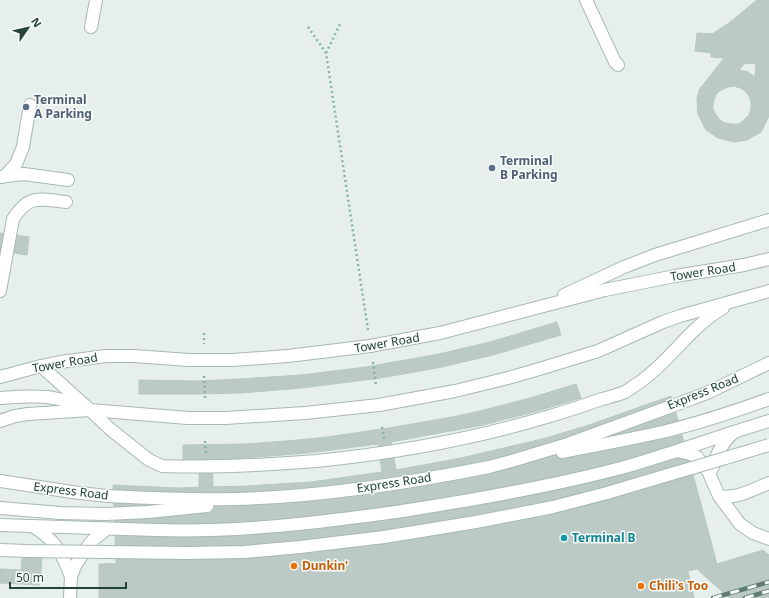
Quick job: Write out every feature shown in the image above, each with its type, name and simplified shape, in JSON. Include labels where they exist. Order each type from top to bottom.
[{"type":"street","points":[[91,27],[96,0]]},
{"type":"street","points":[[586,0],[615,62],[618,65]]},
{"type":"street","points":[[2,177],[16,164],[23,147],[30,105]]},
{"type":"street","points":[[2,177],[24,174],[68,180]]},
{"type":"street","points":[[0,291],[13,219],[29,202],[37,199],[66,202]]},
{"type":"street","points":[[532,309],[624,267],[655,255],[769,220]]},
{"type":"street","name":"Tower Road","points":[[0,377],[40,366],[106,356],[134,356],[189,360],[274,358],[386,344],[440,333],[605,290],[675,276],[737,267],[769,259]]},
{"type":"street","points":[[0,421],[15,416],[28,414],[90,410],[213,419],[305,413],[379,405],[456,391],[508,378],[598,351],[642,330],[663,322],[769,291]]},
{"type":"street","points":[[40,366],[90,410],[110,430],[143,455],[162,466],[206,467],[275,464],[386,453],[431,445],[512,427],[625,392],[662,364],[701,323],[718,310],[734,301]]},
{"type":"street","name":"Express Road","points":[[0,481],[107,496],[187,500],[266,498],[321,494],[377,487],[489,467],[568,444],[707,393],[769,363]]},
{"type":"street","points":[[489,467],[640,437],[756,404],[769,397]]},
{"type":"street","points":[[0,398],[54,398],[90,410]]},
{"type":"street","points":[[711,477],[715,459],[726,440],[735,431],[769,415]]},
{"type":"street","points":[[0,525],[107,530],[233,530],[289,525],[395,512],[512,492],[581,478],[621,468],[769,421]]},
{"type":"street","points":[[0,550],[186,553],[244,552],[300,548],[384,538],[491,520],[553,507],[607,493],[769,445]]},
{"type":"street","points":[[673,451],[688,453],[697,457],[711,477],[719,496],[740,524],[753,533],[769,539]]},
{"type":"street","points":[[719,496],[734,496],[769,483]]},
{"type":"street","points":[[0,508],[60,513],[106,514],[169,511],[266,498]]},
{"type":"street","points":[[34,527],[51,539],[57,547],[67,565],[71,577]]},
{"type":"street","points":[[70,598],[71,577],[75,566],[94,539],[107,530]]},
{"type":"path","points":[[326,53],[340,24]]},
{"type":"path","points":[[308,28],[326,53],[368,330]]},
{"type":"path","points":[[204,333],[204,344]]},
{"type":"path","points":[[373,362],[376,385]]},
{"type":"path","points":[[204,376],[205,399]]},
{"type":"path","points":[[382,427],[385,443]]},
{"type":"path","points":[[205,442],[206,459]]},
{"type":"building","points":[[757,0],[769,0],[769,116],[761,132],[747,140],[734,142],[718,138],[706,130],[698,114],[697,99],[699,90],[724,58],[711,57],[711,53],[695,51],[697,33],[712,34],[729,23]],"holes":[[[745,63],[756,64],[755,77],[748,72],[739,70]],[[734,86],[745,91],[751,102],[749,115],[739,124],[725,123],[720,120],[713,109],[713,103],[718,92]]]},
{"type":"building","points":[[0,233],[29,237],[27,255],[0,251]]},
{"type":"building","points":[[557,322],[561,335],[493,355],[442,367],[381,378],[302,388],[241,393],[139,394],[139,380],[197,381],[240,379],[301,375],[366,367],[439,354],[490,342]]},
{"type":"building","points":[[576,384],[581,398],[483,425],[391,442],[396,470],[382,472],[378,444],[308,453],[212,459],[213,487],[199,488],[199,459],[183,460],[183,445],[244,444],[287,441],[389,428],[480,411]]},
{"type":"building","points":[[671,396],[694,478],[654,490],[548,515],[473,530],[401,541],[286,555],[116,564],[113,485],[177,488],[246,486],[311,482],[396,470],[461,458],[542,439],[586,426]]},
{"type":"building","name":"Terminal B","points":[[694,478],[717,564],[763,550],[769,555],[769,598],[729,598],[697,569],[688,571],[694,598],[99,598],[99,564],[249,558],[401,541],[473,530],[548,515],[654,490]]},
{"type":"building","points":[[42,557],[40,585],[0,583],[0,569],[21,570],[22,558]]},
{"type":"railway","points":[[713,598],[769,582]]},
{"type":"railway","points":[[745,598],[769,591]]},
{"type":"place","name":"Terminal A Parking","points":[[26,107]]},
{"type":"place","name":"Terminal B Parking","points":[[492,168]]},
{"type":"place","name":"Terminal B","points":[[564,538]]},
{"type":"place","name":"Dunkin'","points":[[294,566]]},
{"type":"place","name":"Chili's Too","points":[[641,586]]}]
